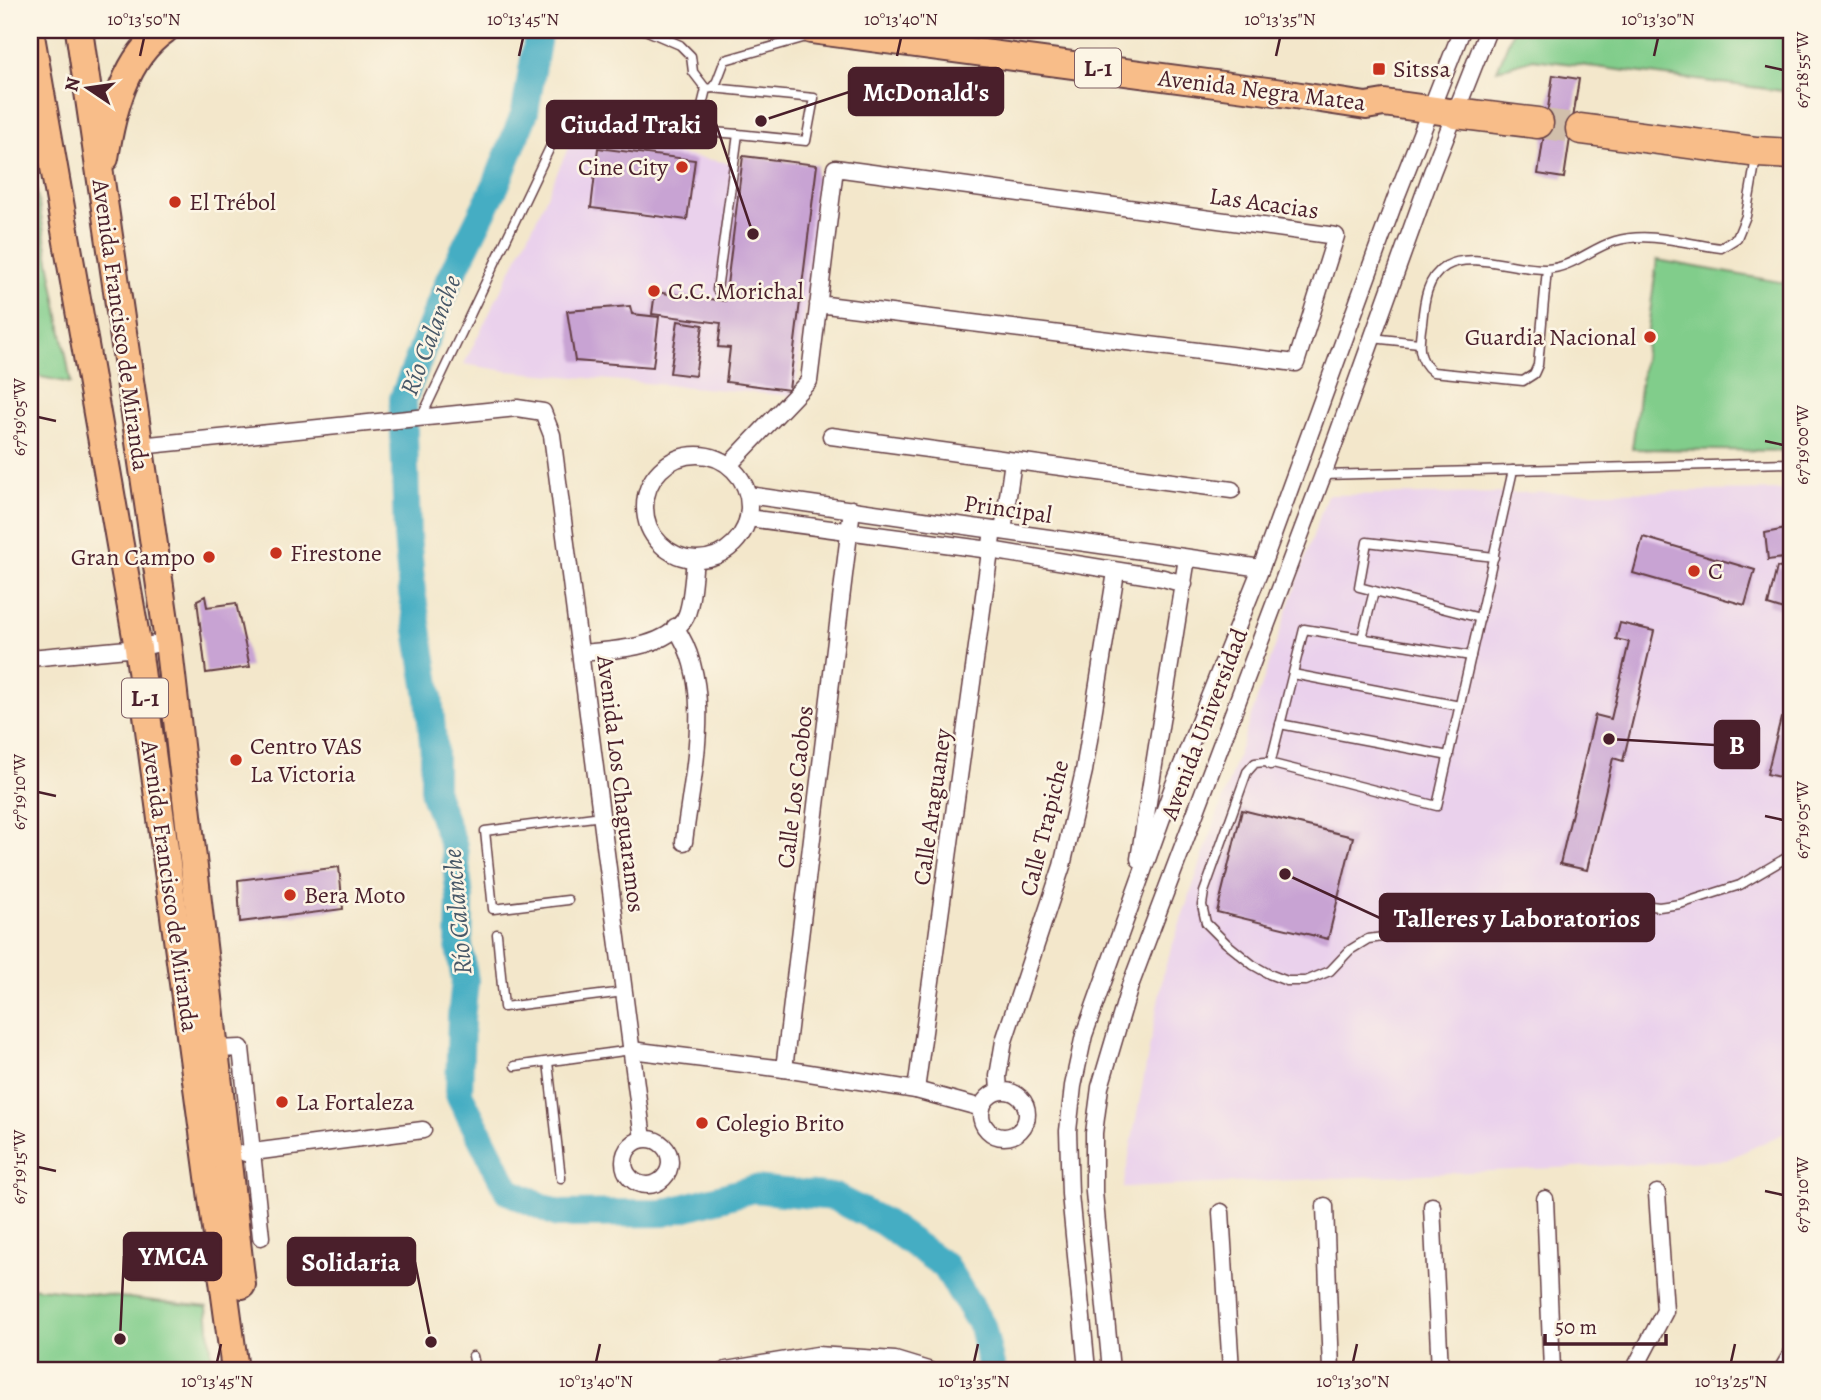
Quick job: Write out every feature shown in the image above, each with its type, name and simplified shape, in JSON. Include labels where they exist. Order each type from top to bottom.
[{"type":"highway","points":[[1444,111],[1538,123]]},
{"type":"highway","points":[[1581,129],[1777,155]]},
{"type":"main road","name":"Avenida Francisco de Miranda","points":[[30,30],[138,648],[235,1370]]},
{"type":"main road","name":"Avenida Francisco de Miranda","points":[[79,30],[168,641],[215,1049],[240,1154],[252,1370]]},
{"type":"main road","points":[[101,188],[110,129],[119,97],[141,55],[165,30]]},
{"type":"main road","name":"Avenida Negra Matea","points":[[934,30],[1365,92],[1384,103]]},
{"type":"main road","name":"Avenida Negra Matea","points":[[818,31],[1366,106],[1384,103]]},
{"type":"main road","name":"L-1","points":[[1384,103],[1444,111]]},
{"type":"street","points":[[1444,111],[1462,30]]},
{"type":"street","points":[[1444,111],[1488,30]]},
{"type":"street","name":"Avenida Universidad","points":[[1111,1370],[1094,1192],[1094,1133],[1100,1087],[1130,986],[1323,475],[1433,172],[1444,111]]},
{"type":"street","name":"Avenida Universidad","points":[[1087,1370],[1070,1194],[1068,1131],[1073,1086],[1084,1035],[1173,787],[1261,568],[1395,200],[1444,111]]},
{"type":"street","name":"Las Acacias","points":[[729,465],[809,381],[818,304],[835,168],[1336,236],[1296,363],[818,304]]},
{"type":"street","name":"Avenida Los Chaguaramos","points":[[415,417],[517,408],[544,412],[552,435],[643,1139]]},
{"type":"street","points":[[139,446],[415,417]]},
{"type":"street","points":[[831,436],[1232,490]]},
{"type":"street","points":[[695,454],[712,457],[729,465],[741,478],[748,495],[748,518],[742,535],[729,549],[713,558],[695,560],[678,557],[662,548],[651,534],[645,517],[645,499],[651,482],[662,468],[677,458],[695,454]]},
{"type":"street","name":"Calle Araguaney","points":[[916,1090],[990,550],[998,530],[1013,461]]},
{"type":"street","points":[[1295,474],[1323,475]]},
{"type":"street","name":"Principal","points":[[748,495],[1261,568]]},
{"type":"street","name":"Calle Los Caobos","points":[[784,1069],[852,509]]},
{"type":"street","name":"Principal","points":[[748,518],[990,550],[1163,578],[1184,584]]},
{"type":"street","name":"Avenida Universidad","points":[[1133,898],[1187,558]]},
{"type":"street","points":[[582,653],[644,645],[661,639],[685,619],[695,560]]},
{"type":"street","name":"Calle Trapiche","points":[[999,1091],[998,1076],[1004,1041],[1062,866],[1081,785],[1116,572]]},
{"type":"street","points":[[675,627],[689,650],[697,679],[698,721],[684,842]]},
{"type":"street","points":[[30,658],[138,648],[168,641]]},
{"type":"street","points":[[631,1050],[784,1069],[916,1090],[982,1108]]},
{"type":"street","points":[[999,1091],[1012,1092],[1024,1102],[1027,1115],[1021,1129],[1010,1136],[994,1134],[983,1123],[982,1108],[986,1100],[999,1091]]},
{"type":"street","points":[[261,1237],[240,1154],[423,1130]]},
{"type":"street","points":[[1634,1370],[1665,1311],[1657,1193]]},
{"type":"street","points":[[1545,1199],[1552,1370]]},
{"type":"street","points":[[1325,1206],[1331,1370]]},
{"type":"street","points":[[1432,1206],[1440,1370]]},
{"type":"street","points":[[1221,1212],[1231,1370]]},
{"type":"street","points":[[1782,1370],[1791,1355]]},
{"type":"street","points":[[726,1370],[817,1356],[895,1360],[928,1370]]},
{"type":"lane","points":[[415,417],[563,120],[806,141],[814,98],[709,89],[693,72],[691,56],[680,45],[645,30]]},
{"type":"lane","points":[[696,130],[709,89],[718,81],[725,60],[818,31]]},
{"type":"lane","points":[[717,290],[738,134]]},
{"type":"lane","points":[[1547,269],[1538,365],[1534,374],[1523,381],[1433,372],[1424,365],[1419,343],[1425,295],[1431,281],[1443,268],[1458,260],[1547,269],[1573,262],[1598,247],[1618,240],[1645,237],[1721,248],[1737,238],[1777,155]]},
{"type":"lane","points":[[1372,338],[1419,343]]},
{"type":"lane","points":[[1323,475],[1791,463]]},
{"type":"lane","points":[[1513,470],[1437,806],[1260,762],[1248,768],[1204,892],[1202,905],[1206,923],[1254,965],[1287,981],[1306,981],[1323,976],[1337,966],[1350,950],[1368,940],[1413,933],[1476,913],[1528,912],[1563,904],[1588,902],[1659,907],[1701,899],[1749,881],[1791,855]]},
{"type":"lane","points":[[1480,618],[1359,587],[1367,542],[1494,557]]},
{"type":"lane","points":[[1362,638],[1374,591]]},
{"type":"lane","points":[[1270,765],[1304,629],[1471,656]]},
{"type":"lane","points":[[1293,674],[1460,706]]},
{"type":"lane","points":[[1280,724],[1449,756]]},
{"type":"lane","points":[[568,901],[493,909],[485,831],[602,816]]},
{"type":"lane","points":[[497,934],[504,1006],[624,992]]},
{"type":"lane","points":[[515,1066],[631,1050]]},
{"type":"lane","points":[[548,1062],[561,1178]]},
{"type":"lane","points":[[473,1356],[476,1370]]},
{"type":"shaded area","name":"C.C. Morichal","points":[[573,137],[821,178],[795,396],[507,371],[464,364],[537,218]]},
{"type":"shaded area","points":[[1791,490],[1791,1130],[1726,1160],[1123,1188],[1164,970],[1327,495]]},
{"type":"green space","points":[[1513,30],[1791,30],[1791,92],[1533,59],[1497,70]]},
{"type":"green space","points":[[30,155],[71,383],[30,375]]},
{"type":"green space","points":[[1657,260],[1791,284],[1791,451],[1632,449]]},
{"type":"green space","points":[[30,1287],[207,1307],[213,1370],[30,1370]]},
{"type":"building","points":[[1553,75],[1579,79],[1564,178],[1538,174]]},
{"type":"building","points":[[598,148],[695,160],[687,220],[591,208]]},
{"type":"building","points":[[743,156],[817,165],[789,390],[726,382],[730,348],[718,347],[721,323],[652,314],[655,292],[725,301]]},
{"type":"building","points":[[630,306],[632,314],[659,317],[653,367],[575,361],[567,311]]},
{"type":"building","points":[[678,321],[703,325],[695,376],[670,373]]},
{"type":"building","points":[[1791,528],[1791,557],[1768,560],[1765,533]]},
{"type":"building","name":"C","points":[[1643,537],[1755,570],[1745,605],[1633,573]]},
{"type":"building","points":[[1777,567],[1791,571],[1791,612],[1768,605]]},
{"type":"building","points":[[205,596],[207,607],[236,603],[250,667],[206,673],[197,600]]},
{"type":"building","points":[[1620,623],[1654,631],[1623,761],[1613,758],[1587,870],[1560,864],[1595,715],[1611,719],[1629,642],[1616,639]]},
{"type":"building","points":[[1781,718],[1791,720],[1791,780],[1767,774]]},
{"type":"building","points":[[1242,810],[1353,837],[1328,939],[1217,912]]},
{"type":"building","name":"Bera Moto","points":[[339,867],[343,909],[240,922],[238,880]]},
{"type":"waterway","name":"Río Calanche","points":[[539,30],[525,112],[496,185],[449,280],[403,399],[407,535],[412,592],[429,697],[434,794],[454,847],[460,899],[459,945],[465,981],[459,1094],[508,1191],[558,1214],[664,1213],[753,1189],[834,1197],[883,1222],[945,1266],[982,1326],[992,1370]]},
{"type":"tunnel","points":[[1538,123],[1581,129]]},
{"type":"place","name":"Sitssa","points":[[1379,69]]},
{"type":"place","name":"McDonald's","points":[[761,121]]},
{"type":"place","name":"Cine City","points":[[682,167]]},
{"type":"place","name":"El Trébol","points":[[175,202]]},
{"type":"place","name":"Ciudad Traki","points":[[753,234]]},
{"type":"place","name":"C.C. Morichal","points":[[654,291]]},
{"type":"place","name":"Guardia Nacional","points":[[1650,337]]},
{"type":"place","name":"Firestone","points":[[276,553]]},
{"type":"place","name":"Gran Campo","points":[[209,557]]},
{"type":"place","name":"C","points":[[1694,571]]},
{"type":"place","name":"B","points":[[1609,739]]},
{"type":"place","name":"Centro VAS La Victoria","points":[[236,760]]},
{"type":"place","name":"Talleres y Laboratorios","points":[[1285,874]]},
{"type":"place","name":"Bera Moto","points":[[290,895]]},
{"type":"place","name":"La Fortaleza","points":[[282,1102]]},
{"type":"place","name":"Colegio Brito","points":[[702,1123]]},
{"type":"place","name":"YMCA","points":[[120,1339]]},
{"type":"place","name":"Solidaria","points":[[431,1342]]}]
